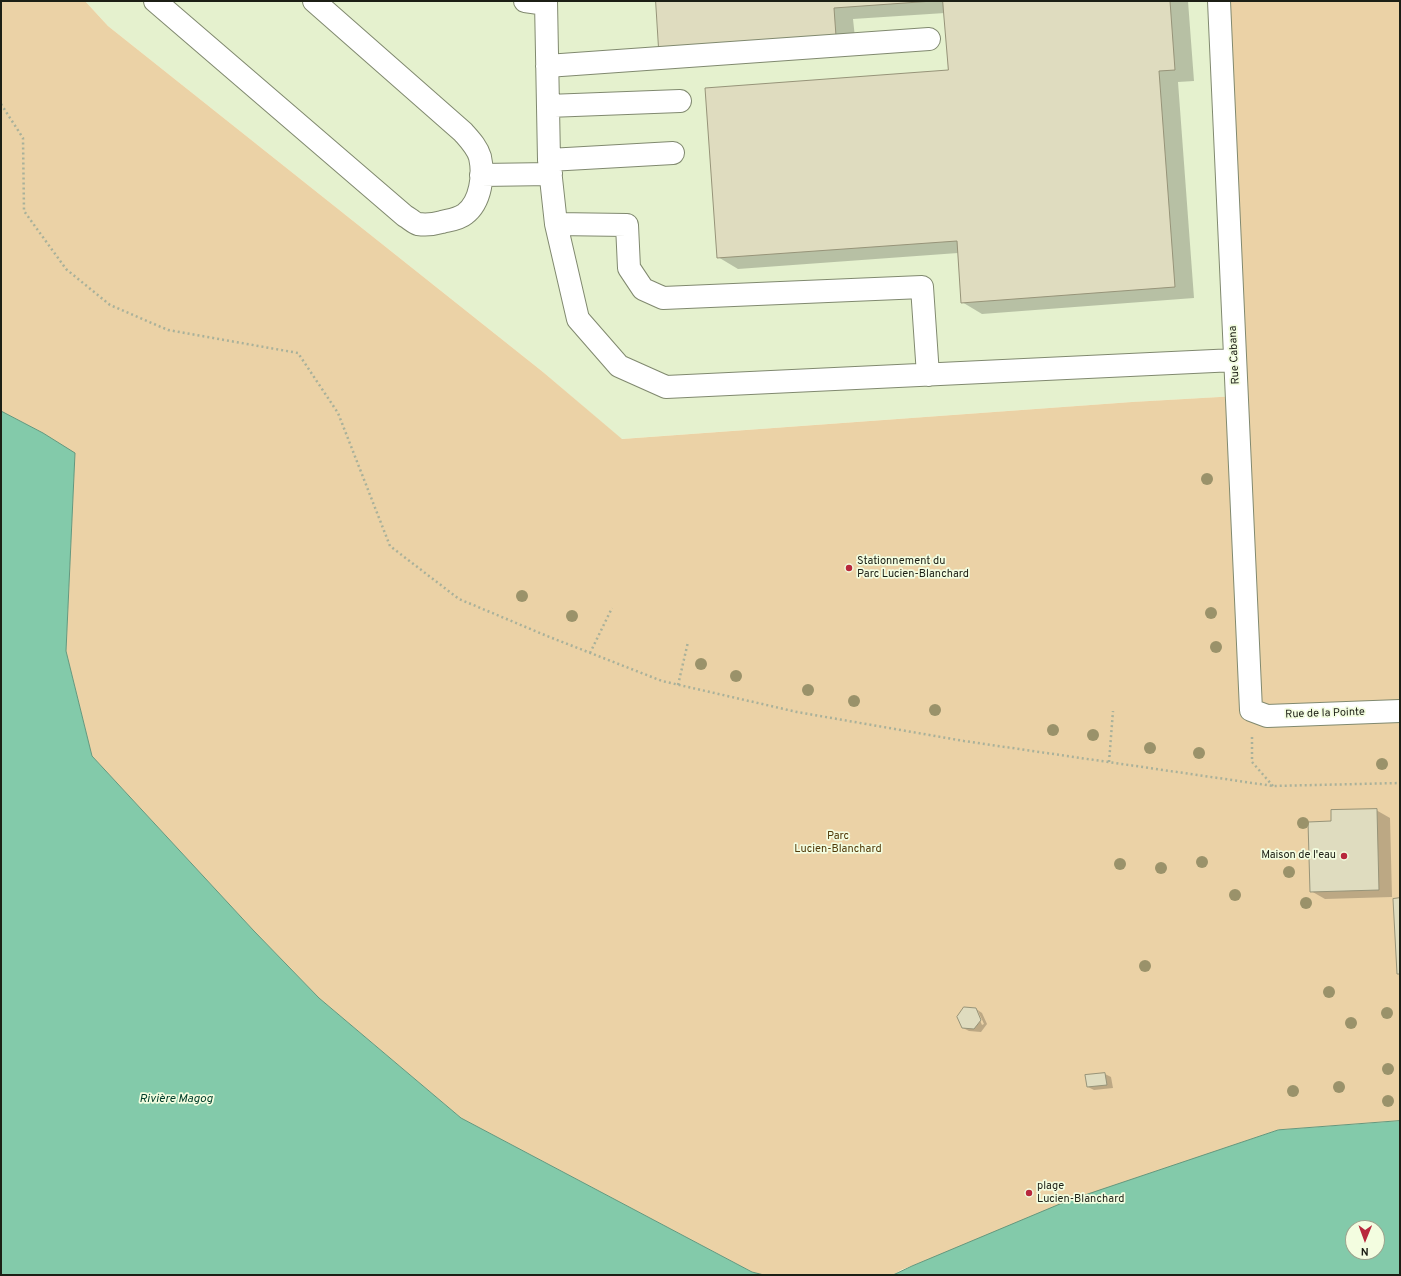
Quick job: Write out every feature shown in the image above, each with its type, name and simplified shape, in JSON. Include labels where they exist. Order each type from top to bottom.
[{"type":"street","points":[[155,1],[405,216],[417,224],[436,224],[452,220],[465,214],[474,203],[479,190],[481,175],[480,156],[474,144],[463,132],[314,1]]},
{"type":"street","name":"Rue Cabana","points":[[1219,1],[1251,710]]},
{"type":"street","points":[[539,2],[547,66],[550,167],[556,224],[578,319],[619,366],[666,387],[1235,360]]},
{"type":"street","points":[[547,66],[929,39]]},
{"type":"street","points":[[548,106],[680,101]]},
{"type":"street","points":[[481,175],[673,153]]},
{"type":"street","points":[[556,224],[627,225],[629,268],[643,290],[663,298],[922,287],[928,375]]},
{"type":"street","name":"Rue de la Pointe","points":[[1251,710],[1267,716],[1400,711]]},
{"type":"path","points":[[1,104],[23,138],[24,211],[66,269],[110,305],[168,330],[298,353],[338,412],[390,546],[459,598],[590,653],[662,681],[797,712],[964,741],[1274,786],[1400,783]]},
{"type":"path","points":[[590,653],[612,608]]},
{"type":"path","points":[[678,685],[688,642]]},
{"type":"path","points":[[1251,710],[1252,762],[1274,786]]},
{"type":"path","points":[[1109,762],[1113,712]]},
{"type":"shaded area","points":[[85,1],[1400,1],[1237,396],[1132,402],[621,439],[543,372],[108,26]]},
{"type":"green space","name":"Parc Lucien-Blanchard","points":[[1,1],[85,1],[108,26],[543,372],[622,439],[1132,402],[1237,396],[1219,1],[1400,1],[1400,1121],[1278,1130],[1209,1154],[901,1270],[893,1275],[764,1275],[752,1272],[461,1118],[319,998],[254,931],[92,756],[66,651],[75,454],[43,433],[1,411]]},
{"type":"water","name":"Rivière Magog","points":[[1,411],[43,433],[75,453],[66,651],[92,756],[254,931],[319,998],[461,1118],[752,1272],[764,1275],[1,1275]]},
{"type":"water","points":[[1400,1121],[1400,1275],[893,1275],[1067,1201],[1278,1130]]},
{"type":"building","points":[[656,1],[933,1],[834,8],[836,36],[659,49]]},
{"type":"building","points":[[943,1],[1170,1],[1175,70],[1159,71],[1175,287],[961,303],[957,241],[717,258],[705,88],[948,70]]},
{"type":"building","name":"Maison de l'eau","points":[[1377,809],[1379,890],[1310,892],[1308,822],[1331,821],[1331,810]]},
{"type":"building","points":[[1400,898],[1400,974],[1397,974],[1393,899]]},
{"type":"building","points":[[964,1007],[976,1008],[981,1020],[974,1029],[962,1028],[957,1017]]},
{"type":"building","points":[[1105,1073],[1107,1085],[1087,1087],[1085,1075]]},
{"type":"place","name":"Stationnement du Parc Lucien-Blanchard","points":[[849,568]]},
{"type":"place","name":"Maison de l'eau","points":[[1344,856]]},
{"type":"place","name":"plage Lucien-Blanchard","points":[[1029,1193]]}]
